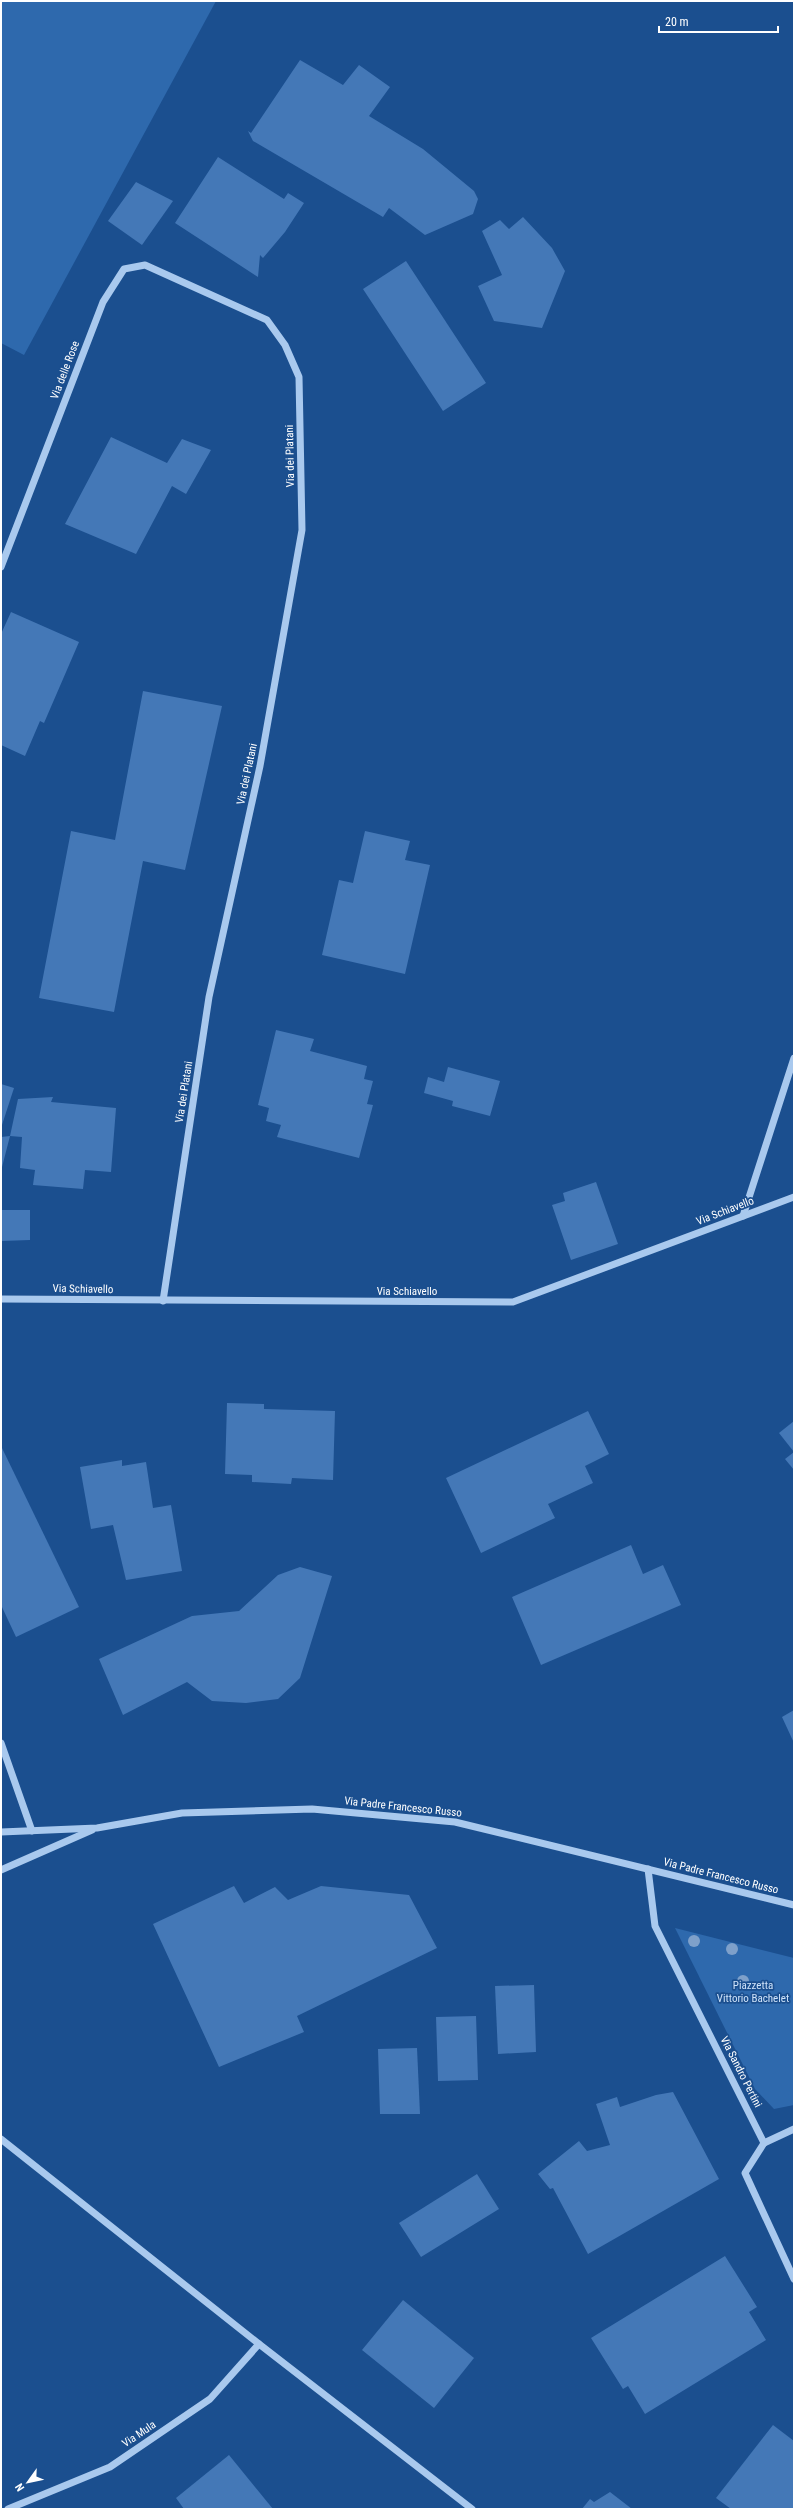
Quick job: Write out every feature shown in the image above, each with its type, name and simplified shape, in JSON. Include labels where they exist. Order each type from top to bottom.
[{"type":"street","name":"Via delle Rose","points":[[1,567],[103,302],[124,270],[145,265],[208,295]]},
{"type":"street","name":"Via dei Platani","points":[[162,1301],[209,997],[260,766],[302,530],[299,377],[285,345],[267,320],[208,295]]},
{"type":"street","points":[[743,1216],[794,1058]]},
{"type":"street","name":"Via Schiavello","points":[[1,1299],[513,1302],[794,1197]]},
{"type":"street","points":[[1,1743],[32,1831]]},
{"type":"street","name":"Via Padre Francesco Russo","points":[[1,1832],[97,1828],[182,1813],[312,1809],[455,1822],[794,1905]]},
{"type":"street","name":"Via Padre Francesco Russo","points":[[1,1870],[97,1828]]},
{"type":"street","name":"Via Sandro Pertini","points":[[648,1869],[655,1926],[764,2143]]},
{"type":"street","points":[[794,2128],[764,2143],[745,2173],[794,2279]]},
{"type":"street","points":[[1,2139],[259,2344],[472,2509]]},
{"type":"street","name":"Via Mula","points":[[8,2509],[110,2467],[210,2399],[259,2344]]},
{"type":"green space","points":[[1,1],[216,1],[24,355],[1,343]]},
{"type":"green space","name":"Piazzetta Vittorio Bachelet","points":[[675,1928],[794,1958],[794,2105],[774,2109],[755,2089]]},
{"type":"building","points":[[300,60],[343,85],[359,65],[390,87],[369,116],[423,149],[474,191],[478,199],[473,214],[425,235],[389,208],[383,217],[253,141],[248,131],[251,133]]},
{"type":"building","points":[[218,157],[284,199],[288,193],[304,203],[285,232],[263,258],[260,255],[258,277],[175,223]]},
{"type":"building","points":[[136,182],[173,201],[142,245],[108,221]]},
{"type":"building","points":[[523,217],[552,248],[565,271],[542,328],[494,321],[478,286],[502,275],[482,231],[500,220],[509,229]]},
{"type":"building","points":[[406,261],[486,383],[443,411],[363,289]]},
{"type":"building","points":[[111,437],[167,463],[182,439],[211,450],[186,494],[172,486],[136,554],[65,524]]},
{"type":"building","points":[[11,612],[79,642],[44,723],[40,721],[25,756],[1,745],[1,634]]},
{"type":"building","points":[[143,691],[222,706],[185,870],[143,861],[114,1012],[39,998],[71,831],[115,840]]},
{"type":"building","points":[[365,831],[410,841],[405,860],[430,865],[405,974],[322,955],[339,880],[353,883]]},
{"type":"building","points":[[276,1030],[314,1039],[310,1051],[367,1066],[364,1079],[373,1081],[367,1104],[373,1105],[359,1158],[277,1137],[281,1125],[266,1121],[269,1108],[258,1105]]},
{"type":"building","points":[[448,1067],[500,1081],[490,1116],[452,1106],[453,1101],[424,1093],[428,1077],[444,1082]]},
{"type":"building","points":[[1,1084],[14,1088],[1,1128]]},
{"type":"building","points":[[53,1097],[51,1102],[116,1108],[111,1172],[85,1170],[83,1189],[33,1185],[35,1170],[20,1168],[22,1137],[10,1136],[18,1099]]},
{"type":"building","points":[[10,1136],[1,1171],[1,1137]]},
{"type":"building","points":[[596,1182],[618,1244],[571,1260],[552,1205],[565,1201],[563,1193]]},
{"type":"building","points":[[1,1210],[30,1210],[30,1240],[1,1241]]},
{"type":"building","points":[[227,1403],[264,1404],[264,1409],[335,1411],[333,1480],[292,1478],[291,1484],[252,1482],[252,1475],[225,1474]]},
{"type":"building","points":[[588,1411],[609,1454],[585,1466],[593,1483],[548,1504],[555,1518],[481,1553],[446,1478]]},
{"type":"building","points":[[794,1421],[794,1452],[779,1433]]},
{"type":"building","points":[[1,1446],[79,1607],[16,1637],[1,1605]]},
{"type":"building","points":[[794,1452],[794,1470],[785,1459]]},
{"type":"building","points":[[122,1460],[122,1466],[146,1462],[153,1508],[171,1505],[182,1571],[126,1580],[113,1525],[91,1529],[80,1467]]},
{"type":"building","points":[[631,1545],[643,1574],[663,1565],[681,1605],[541,1665],[512,1597]]},
{"type":"building","points":[[300,1567],[332,1576],[300,1678],[278,1699],[246,1703],[212,1701],[187,1682],[123,1715],[99,1659],[192,1616],[239,1611],[278,1575]]},
{"type":"building","points":[[794,1710],[794,1743],[782,1717]]},
{"type":"building","points":[[234,1886],[244,1903],[275,1887],[288,1900],[321,1886],[409,1895],[437,1948],[297,2016],[304,2032],[219,2067],[153,1924]]},
{"type":"building","points":[[534,1985],[536,2052],[498,2054],[495,1986]]},
{"type":"building","points":[[476,2016],[478,2080],[438,2081],[436,2017]]},
{"type":"building","points":[[417,2048],[420,2114],[380,2114],[378,2049]]},
{"type":"building","points":[[673,2092],[719,2179],[588,2254],[553,2188],[550,2189],[538,2174],[579,2141],[587,2151],[610,2145],[596,2104],[617,2097],[620,2107],[656,2095]]},
{"type":"building","points":[[477,2174],[499,2209],[421,2257],[399,2223]]},
{"type":"building","points":[[725,2256],[757,2307],[749,2312],[766,2340],[645,2414],[628,2386],[623,2389],[591,2338]]},
{"type":"building","points":[[403,2300],[474,2358],[434,2408],[362,2350]]},
{"type":"building","points":[[773,2425],[794,2441],[794,2509],[731,2509],[716,2498]]},
{"type":"building","points":[[229,2455],[273,2509],[184,2509],[176,2498]]},
{"type":"building","points":[[610,2492],[632,2509],[582,2509],[590,2499],[594,2502]]}]
